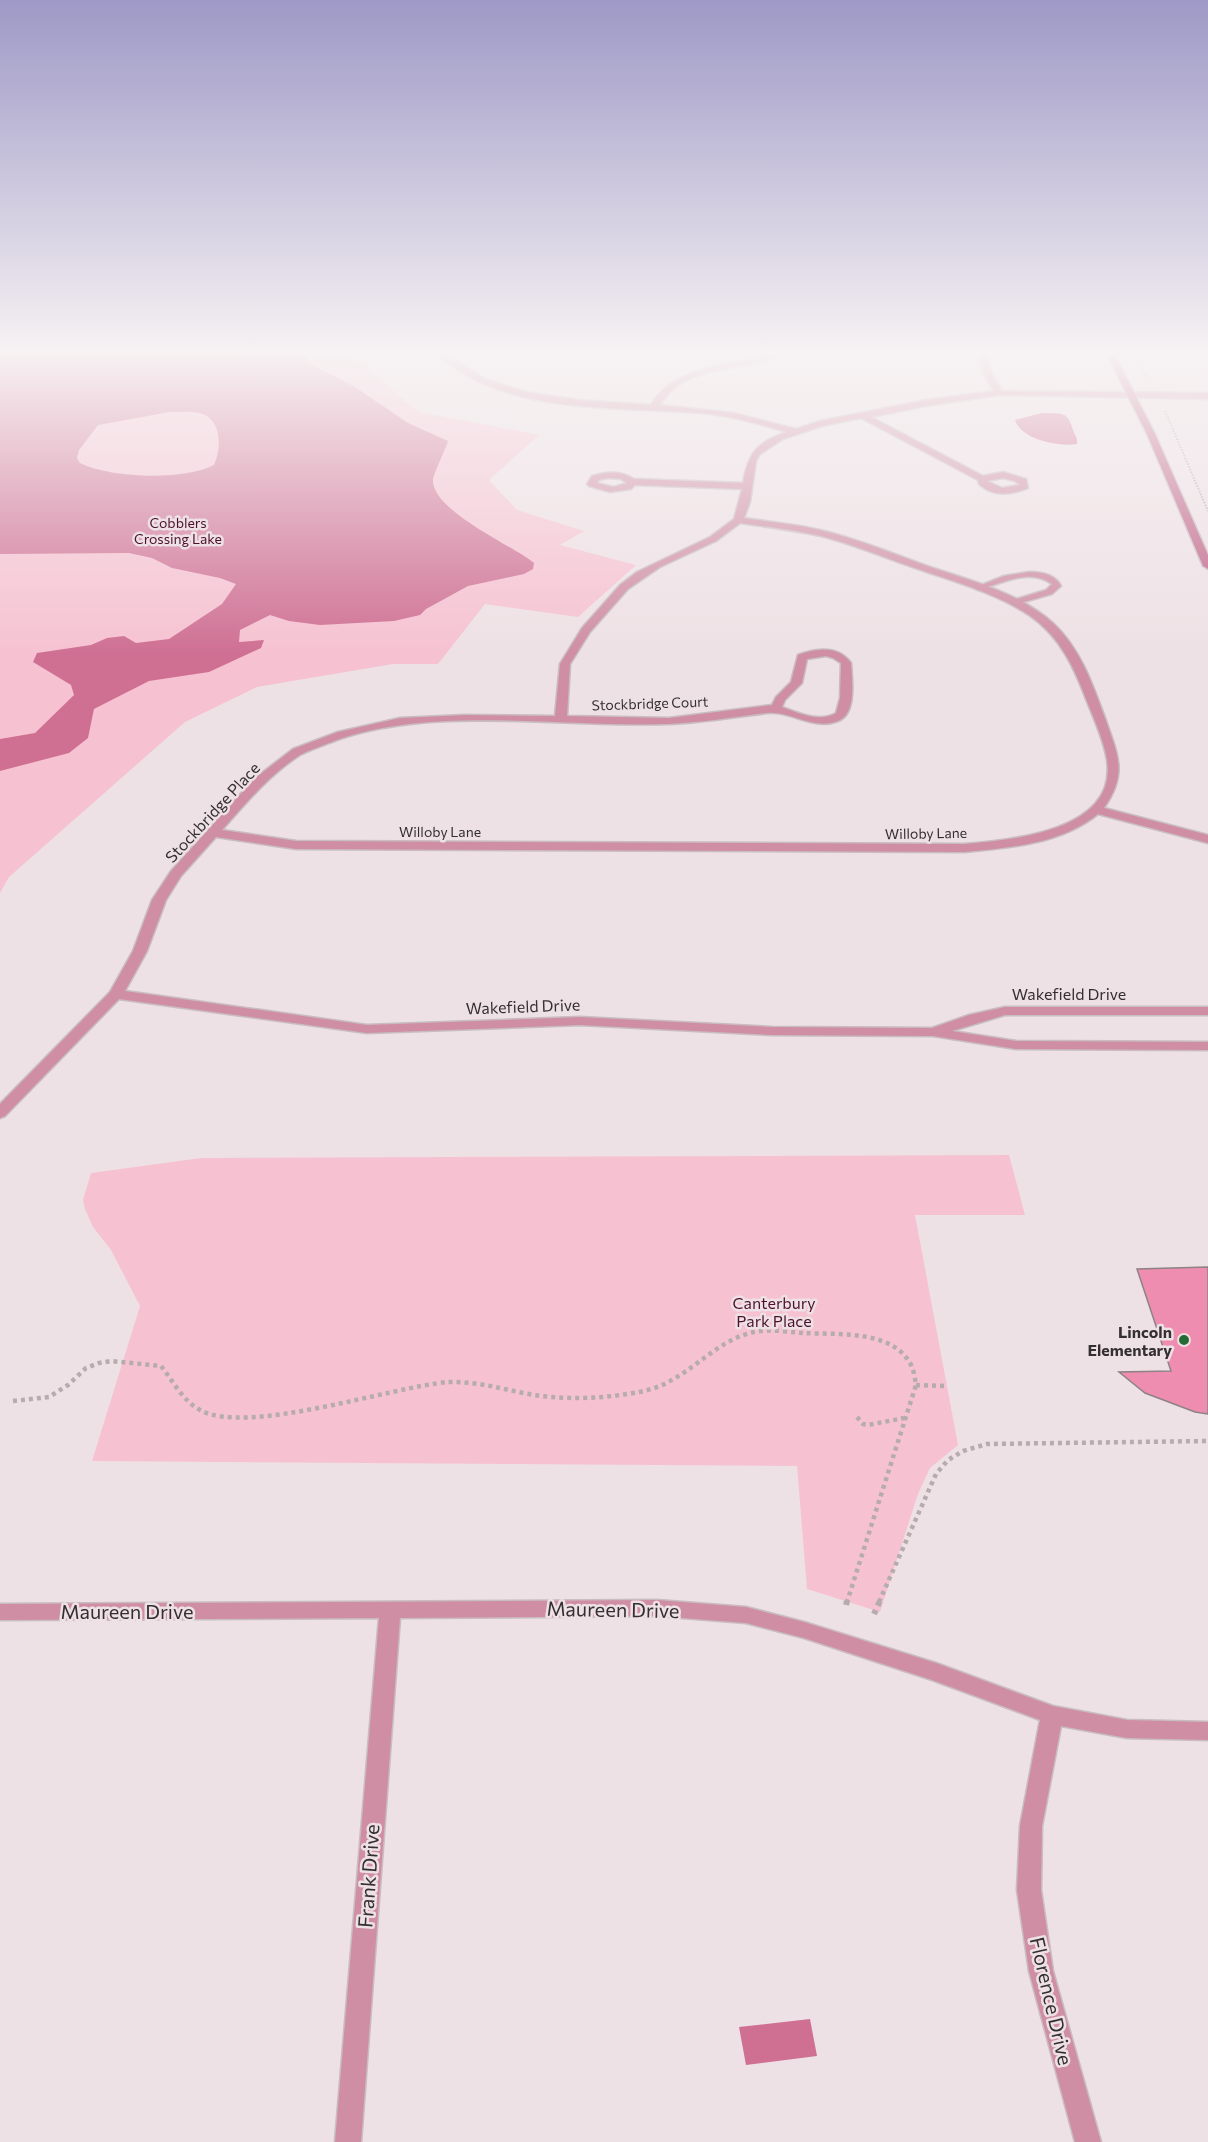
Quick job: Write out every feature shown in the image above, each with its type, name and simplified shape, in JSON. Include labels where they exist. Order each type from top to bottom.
[{"type":"street","points":[[561,719],[566,664],[586,630],[624,587],[641,574],[713,539],[738,520],[742,513],[751,461],[756,453]]},
{"type":"street","points":[[933,453],[983,479]]},
{"type":"street","points":[[1159,453],[1208,566]]},
{"type":"street","points":[[632,482],[747,486]]},
{"type":"street","name":"Willoby Lane","points":[[213,833],[296,845],[954,849],[1026,840],[1072,825],[1096,810],[1109,792],[1113,776],[1113,760],[1089,694],[1068,646],[1053,629],[1013,603],[978,588],[845,540],[818,533],[738,520]]},
{"type":"street","name":"Stockbridge Court","points":[[561,719],[669,721],[776,708],[814,719],[838,717],[842,713],[845,701],[846,663],[843,658],[827,652],[802,657],[796,683],[780,699],[776,708]]},
{"type":"street","name":"Stockbridge Place","points":[[0,1113],[116,994],[140,951],[159,900],[176,874],[258,782],[284,761],[297,752],[342,734],[400,721],[561,719]]},
{"type":"street","points":[[1096,810],[1208,839]]},
{"type":"street","name":"Wakefield Drive","points":[[116,994],[366,1029],[580,1022],[772,1031],[933,1032],[1016,1045],[1208,1046]]},
{"type":"street","name":"Wakefield Drive","points":[[933,1032],[974,1018],[1005,1011],[1208,1011]]},
{"type":"street","name":"Maureen Drive","points":[[0,1612],[657,1608],[746,1615],[863,1648],[1052,1715],[1127,1729],[1208,1731]]},
{"type":"street","name":"Frank Drive","points":[[348,2142],[390,1610]]},
{"type":"street","name":"Florence Drive","points":[[1052,1715],[1031,1826],[1029,1890],[1041,1971],[1088,2142]]},
{"type":"lane","points":[[978,588],[1030,574],[1044,575],[1056,583],[1057,586],[1049,592],[1013,603]]},
{"type":"path","points":[[1183,453],[1208,511]]},
{"type":"path","points":[[14,1401],[50,1397],[68,1385],[86,1368],[111,1361],[161,1366],[173,1379],[188,1402],[199,1411],[214,1416],[261,1417],[453,1382],[483,1384],[557,1397],[613,1394],[638,1392],[667,1383],[741,1337],[756,1333],[838,1334],[871,1337],[904,1356],[911,1364],[916,1385],[846,1605]]},
{"type":"path","points":[[916,1385],[947,1386]]},
{"type":"path","points":[[857,1417],[863,1424],[868,1425],[904,1418]]},
{"type":"path","points":[[874,1614],[936,1474],[948,1460],[963,1451],[1005,1442],[1208,1441]]},
{"type":"green space","name":"Cobblers Crossing Lake","points":[[0,453],[519,453],[489,480],[517,510],[584,531],[560,545],[636,565],[578,617],[485,604],[438,664],[393,664],[257,687],[185,722],[9,877],[0,893]]},
{"type":"green space","name":"Canterbury Park Place","points":[[1009,1155],[1025,1215],[915,1215],[958,1445],[930,1468],[918,1494],[880,1612],[807,1589],[797,1466],[92,1461],[140,1306],[111,1250],[93,1227],[85,1209],[83,1200],[91,1173],[201,1158]]},
{"type":"shaded area","name":"Cobblers Crossing Lake","points":[[0,453],[78,453],[77,458],[80,463],[93,468],[147,476],[185,474],[201,470],[214,465],[218,453],[443,453],[433,480],[436,492],[445,504],[534,563],[533,569],[524,574],[468,586],[426,609],[420,615],[394,621],[320,625],[289,621],[270,615],[240,630],[239,642],[264,640],[261,648],[209,672],[149,681],[94,709],[88,738],[69,753],[0,771],[0,739],[35,733],[74,695],[71,685],[33,662],[37,653],[91,645],[107,638],[124,636],[136,643],[169,639],[222,604],[236,584],[220,578],[172,568],[152,558],[129,553],[0,554]]},
{"type":"shaded area","points":[[810,2019],[817,2056],[746,2065],[739,2027]]},
{"type":"building","name":"Lincoln Elementary","points":[[1208,1267],[1208,1414],[1195,1412],[1145,1393],[1119,1372],[1171,1371],[1137,1269]]},
{"type":"place","name":"Lincoln Elementary","points":[[1184,1340]]}]
